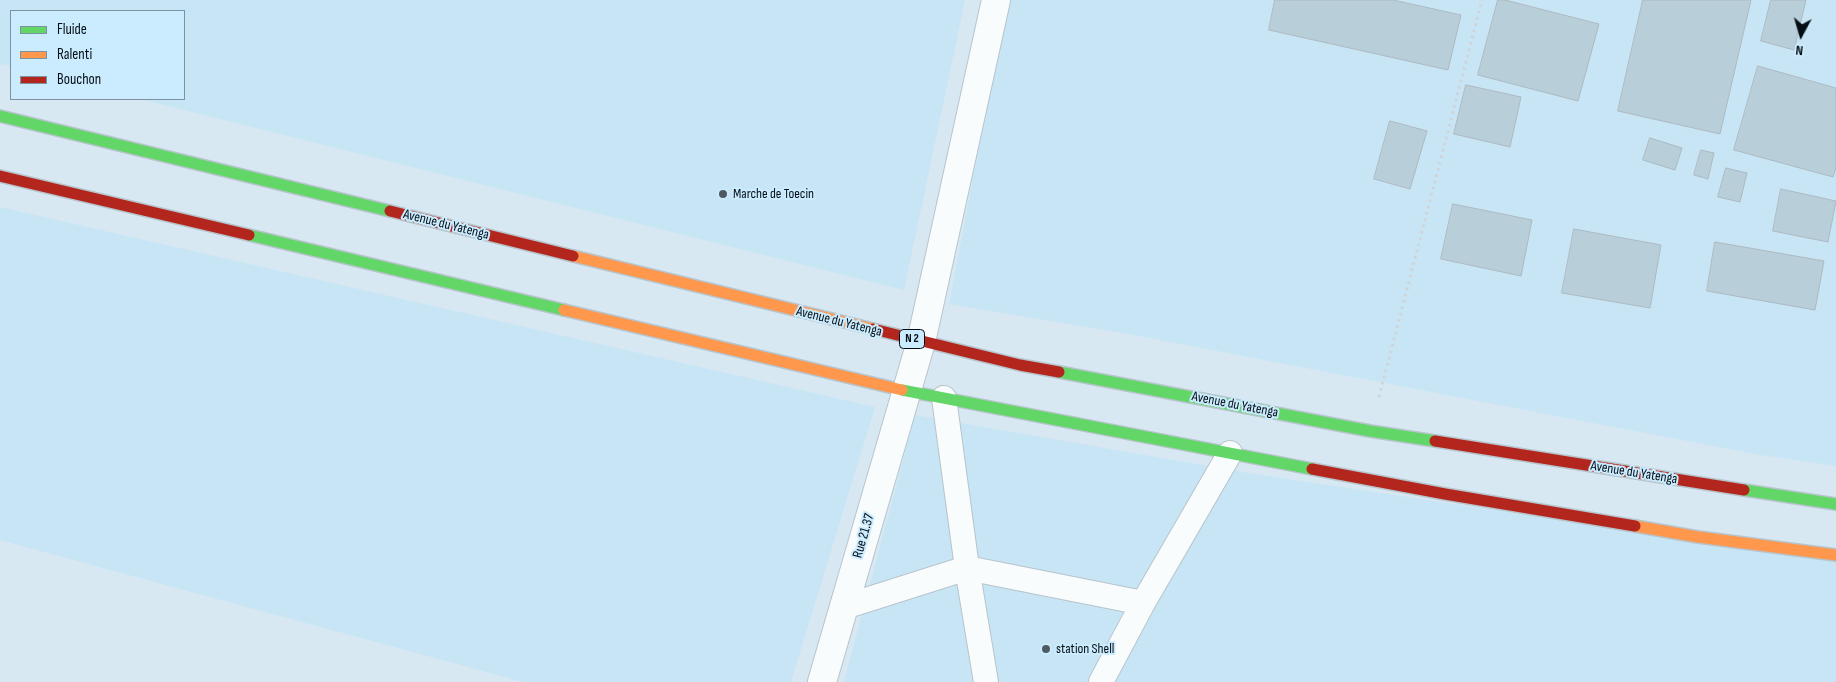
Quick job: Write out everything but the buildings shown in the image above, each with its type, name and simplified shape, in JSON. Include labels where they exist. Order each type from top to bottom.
[{"type":"main road","name":"Avenue du Yatenga","points":[[0,116],[921,342],[1020,364],[1370,431],[1836,504]]},
{"type":"main road","points":[[0,176],[907,391],[1445,494],[1698,536],[1836,555]]},
{"type":"street","name":"Rue 21.37","points":[[822,682],[921,342],[996,0]]},
{"type":"lane","points":[[944,398],[967,568],[986,682]]},
{"type":"lane","points":[[1101,682],[1143,603],[1230,453]]},
{"type":"lane","points":[[844,607],[967,568],[1143,603]]},
{"type":"path","points":[[1370,431],[1482,0]]},
{"type":"shaded area","name":"Marche de Toecin","points":[[0,0],[965,0],[904,290],[144,100],[185,100],[185,10],[10,10],[10,66],[0,64]]},
{"type":"shaded area","points":[[1007,0],[1836,0],[1836,466],[1760,455],[1123,333],[949,304]]},
{"type":"shaded area","points":[[0,207],[875,407],[791,682],[523,682],[0,540]]},
{"type":"shaded area","points":[[915,415],[1254,474],[1836,561],[1836,682],[844,682]]},
{"type":"traffic: fast","points":[[0,116],[390,211]]},
{"type":"traffic: fast","points":[[249,235],[564,310]]},
{"type":"traffic: fast","points":[[1059,372],[1370,431],[1435,441]]},
{"type":"traffic: fast","points":[[902,390],[1312,469]]},
{"type":"traffic: fast","points":[[1744,490],[1836,504]]},
{"type":"traffic: slow","points":[[573,256],[873,329]]},
{"type":"traffic: slow","points":[[564,310],[902,390]]},
{"type":"traffic: slow","points":[[1635,526],[1698,537],[1836,555]]},
{"type":"traffic: jam","points":[[0,176],[249,235]]},
{"type":"traffic: jam","points":[[390,211],[573,256]]},
{"type":"traffic: jam","points":[[873,329],[1020,365],[1059,372]]},
{"type":"traffic: jam","points":[[1435,441],[1744,490]]},
{"type":"traffic: jam","points":[[1312,469],[1445,494],[1635,526]]},
{"type":"place","name":"Marche de Toecin","points":[[723,194]]},
{"type":"place","name":"station Shell","points":[[1046,649]]}]
